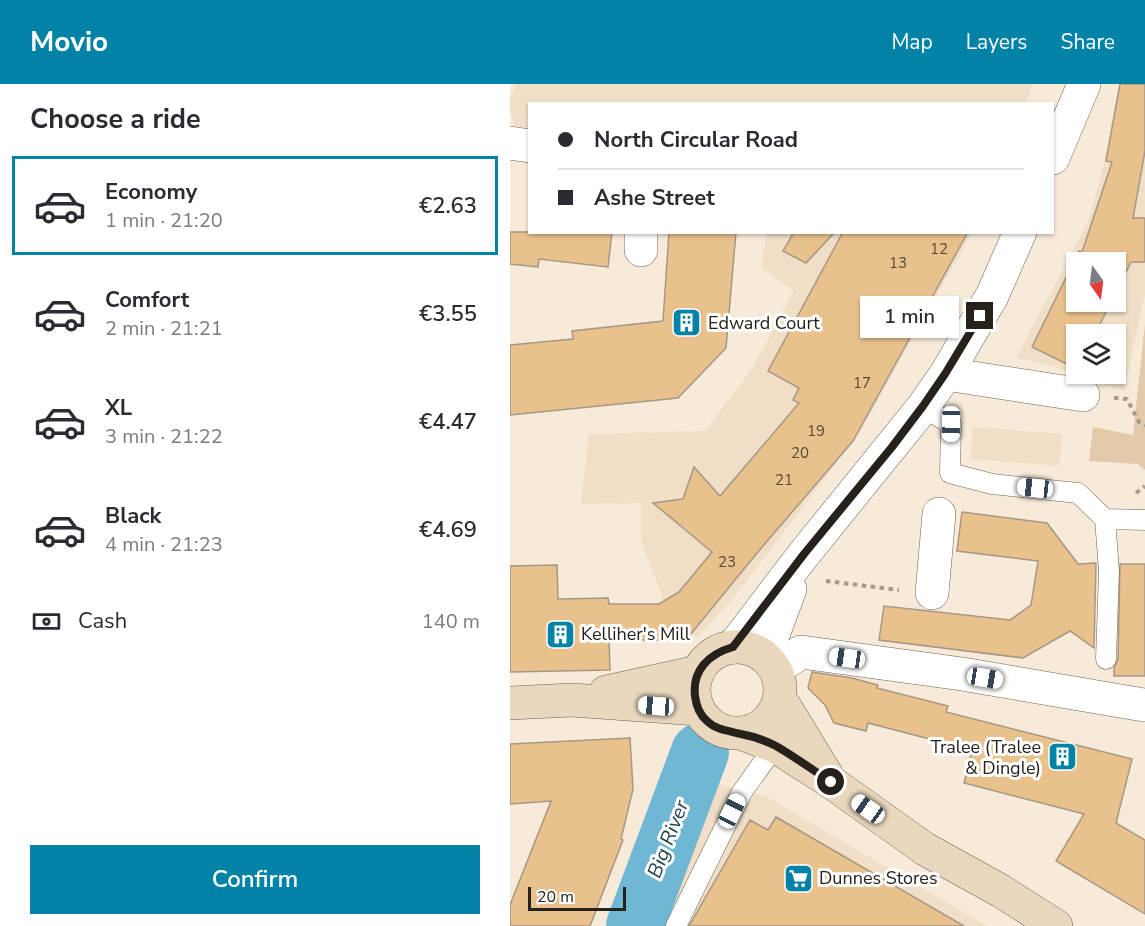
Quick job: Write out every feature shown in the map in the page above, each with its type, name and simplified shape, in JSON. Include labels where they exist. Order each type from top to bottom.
[{"type":"main road","points":[[831,782],[774,674],[748,648],[733,647],[718,651],[706,660],[697,672],[694,687],[698,710],[707,722],[725,732],[740,734],[775,746],[831,782],[925,849],[1001,891],[1056,926]]},
{"type":"main road","points":[[572,700],[697,672]]},
{"type":"main road","points":[[740,734],[760,727],[771,717],[774,674]]},
{"type":"main road","points":[[510,703],[572,700],[698,710]]},
{"type":"street","points":[[1054,153],[1060,124],[1084,84]]},
{"type":"street","points":[[510,143],[528,146]]},
{"type":"street","points":[[733,647],[923,406],[992,296],[1019,234]]},
{"type":"street","points":[[945,374],[1083,395]]},
{"type":"street","points":[[932,593],[939,514]]},
{"type":"street","points":[[774,674],[800,564]]},
{"type":"street","points":[[774,674],[801,652],[962,674],[1144,705]]},
{"type":"lane","points":[[923,406],[951,424],[950,473],[992,484],[1078,493],[1105,519],[1109,571],[1106,658]]},
{"type":"lane","points":[[1105,519],[1145,520]]},
{"type":"lane","points":[[676,926],[742,792],[775,746]]},
{"type":"path","points":[[1083,395],[1127,399],[1139,422],[1145,426]]},
{"type":"path","points":[[800,564],[837,584],[932,593]]},
{"type":"shaded area","points":[[517,84],[1032,84],[1027,102],[528,102],[528,128],[515,126],[510,109],[510,97]]},
{"type":"shaded area","points":[[1119,84],[1145,84],[1145,295],[1126,382],[1126,324],[1066,324],[1066,371],[1016,358],[1066,263],[1066,312],[1126,312],[1126,252],[1072,252],[1089,220],[1104,162]]},
{"type":"shaded area","points":[[766,234],[971,234],[860,432],[733,599],[697,637],[670,617],[641,541],[641,503],[581,504],[589,434],[705,431],[750,372],[794,291],[762,268]]},
{"type":"shaded area","points":[[1145,324],[1145,470],[1138,464],[1089,461],[1093,427],[1133,435]]},
{"type":"shaded area","points":[[1104,384],[1126,384],[1124,391]]},
{"type":"shaded area","points":[[973,427],[1062,434],[1059,466],[971,459]]},
{"type":"shaded area","name":"Dunnes Stores","points":[[707,781],[767,797],[987,926],[655,926]]},
{"type":"building","points":[[1120,84],[1145,84],[1145,151],[1133,218],[1145,218],[1145,262],[1131,262],[1126,272],[1126,252],[1082,252],[1112,162],[1106,161]]},
{"type":"building","points":[[510,232],[612,234],[608,267],[539,259],[538,267],[510,264]]},
{"type":"building","name":"Edward Court","points":[[669,234],[736,234],[726,348],[678,398],[510,415],[510,345],[573,339],[572,331],[663,321]]},
{"type":"building","points":[[793,234],[833,234],[806,263],[783,251]]},
{"type":"building","points":[[842,234],[967,234],[853,441],[686,640],[609,640],[610,670],[510,672],[510,566],[557,565],[558,599],[608,598],[609,604],[659,604],[679,592],[712,552],[653,503],[683,499],[694,467],[720,496],[799,403],[793,400],[799,388],[768,371]]},
{"type":"building","points":[[1066,278],[1066,312],[1106,312],[1100,324],[1066,324],[1066,364],[1032,347]]},
{"type":"building","points":[[962,512],[1047,523],[1078,564],[1096,563],[1094,648],[1070,631],[1023,658],[879,640],[884,606],[1010,620],[1031,605],[1038,561],[957,551]]},
{"type":"building","points":[[1120,564],[1145,564],[1145,676],[1114,676],[1114,668],[1118,659]]},
{"type":"building","points":[[812,672],[852,678],[878,685],[877,688],[948,706],[946,712],[1132,759],[1116,823],[1145,840],[1145,914],[1056,861],[1084,814],[964,783],[972,750],[868,723],[866,731],[834,723],[825,705],[808,688]]},
{"type":"building","points":[[630,738],[633,789],[621,839],[623,840],[590,926],[510,926],[510,905],[551,801],[510,804],[510,744]]},
{"type":"building","name":"Dunnes Stores","points":[[776,817],[964,926],[689,926],[750,820],[768,830]]},
{"type":"waterway","name":"Big River","points":[[635,926],[700,752]]},
{"type":"place","name":"Edward Court","points":[[687,323]]},
{"type":"place","name":"Kelliher's Mill","points":[[560,634]]},
{"type":"place","name":"Tralee (Tralee & Dingle)","points":[[1062,757]]},
{"type":"place","name":"Dunnes Stores","points":[[798,878]]},
{"type":"route","points":[[831,782],[775,746],[740,734],[725,732],[707,722],[695,702],[694,687],[697,672],[706,660],[718,651],[733,647],[804,554],[892,447],[945,374],[980,316]]}]
